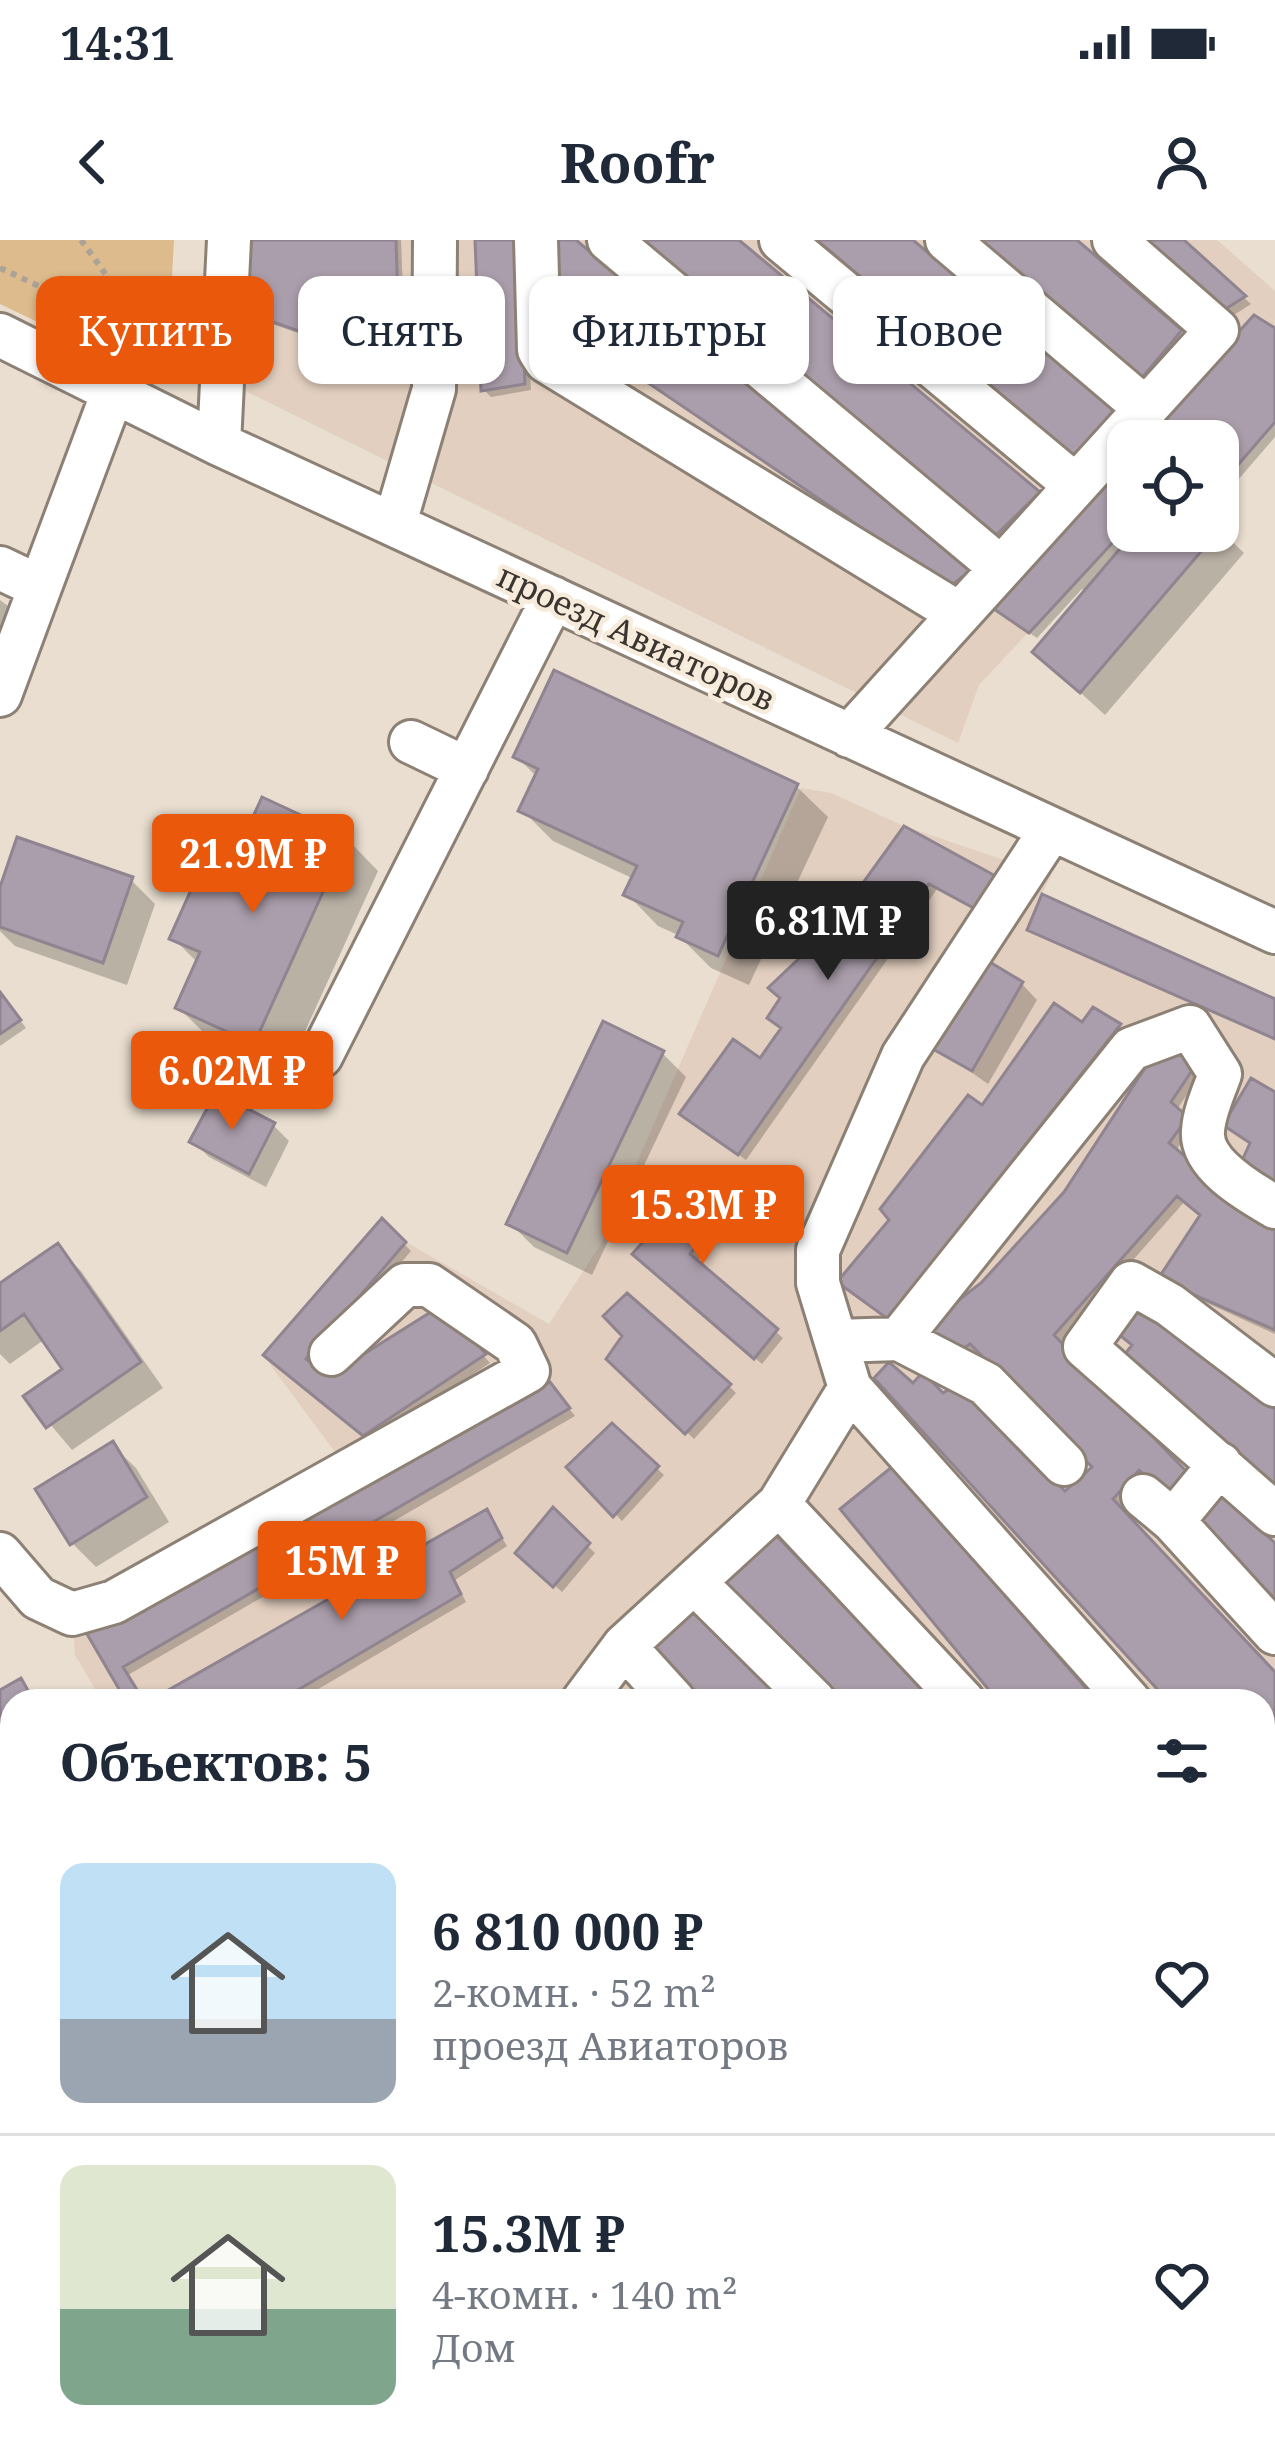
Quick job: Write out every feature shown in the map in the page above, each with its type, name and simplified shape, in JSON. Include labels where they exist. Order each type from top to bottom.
[{"type":"street","points":[[227,276],[229,240]]},
{"type":"street","points":[[395,523],[434,389],[435,240]]},
{"type":"street","points":[[536,240],[539,350],[546,361],[958,613]]},
{"type":"street","points":[[609,240],[1000,567]]},
{"type":"street","points":[[781,240],[1075,485]]},
{"type":"street","points":[[947,240],[1145,407]]},
{"type":"street","points":[[849,736],[1217,330],[1114,240]]},
{"type":"street","name":"проезд Авиаторов","points":[[0,335],[219,444],[1275,932]]},
{"type":"street","points":[[219,444],[222,384]]},
{"type":"street","points":[[0,695],[113,392]]},
{"type":"street","points":[[0,568],[40,587]]},
{"type":"street","points":[[321,1057],[553,598]]},
{"type":"street","points":[[411,742],[466,770]]},
{"type":"street","points":[[1051,830],[903,1057],[818,1250],[818,1283],[850,1388],[1119,1689]]},
{"type":"street","points":[[899,1340],[1131,1049],[1190,1027],[1220,1074],[1202,1133],[1205,1144],[1231,1179],[1275,1207]]},
{"type":"street","points":[[1275,1384],[1170,1305],[1131,1283],[1085,1347],[1275,1514]]},
{"type":"street","points":[[3,1559],[38,1598],[72,1614],[114,1602],[528,1371],[515,1344],[428,1285],[405,1285],[331,1354]]},
{"type":"street","points":[[836,1341],[899,1340],[986,1384],[1064,1464]]},
{"type":"street","points":[[592,1689],[624,1646],[779,1504],[850,1388]]},
{"type":"street","points":[[1220,1464],[1158,1509],[1275,1633]]},
{"type":"street","points":[[779,1504],[952,1689]]},
{"type":"street","points":[[694,1582],[802,1689]]},
{"type":"street","points":[[624,1646],[663,1689]]},
{"type":"path","points":[[81,240],[107,276]]},
{"type":"path","points":[[0,268],[36,285]]},
{"type":"shaded area","points":[[0,240],[174,240],[172,276],[36,276],[36,321],[0,304]]},
{"type":"shaded area","points":[[207,240],[1217,240],[1275,291],[1275,370],[1171,420],[1107,420],[1107,548],[979,685],[958,743],[231,384],[274,384],[274,276],[206,276]]},
{"type":"shaded area","points":[[801,788],[831,793],[904,826],[1051,876],[1042,894],[1275,999],[1275,1689],[95,1689],[75,1655],[71,1603],[341,1460],[263,1355],[382,1218],[406,1242],[549,1324],[602,1242]]},
{"type":"building","points":[[250,240],[396,240],[397,276],[298,276],[298,331],[274,322],[274,276],[249,276]]},
{"type":"building","points":[[475,240],[520,240],[525,384],[481,391],[481,384],[505,384],[505,276],[476,276]]},
{"type":"building","points":[[556,240],[576,240],[619,276],[554,276]]},
{"type":"building","points":[[640,240],[739,240],[782,276],[683,276]]},
{"type":"building","points":[[817,240],[913,240],[956,276],[859,276]]},
{"type":"building","points":[[979,240],[1077,240],[1182,330],[1141,379],[1045,297],[1045,276],[1021,276]]},
{"type":"building","points":[[1142,240],[1184,240],[1246,296],[1224,310]]},
{"type":"building","points":[[809,299],[833,319],[833,384],[911,384],[1040,492],[993,538],[809,383]]},
{"type":"building","points":[[1254,315],[1275,328],[1275,422],[1239,464],[1239,420],[1159,420]]},
{"type":"building","points":[[1045,352],[1114,410],[1074,458],[987,384],[1045,384]]},
{"type":"building","points":[[650,384],[748,384],[971,570],[949,587]]},
{"type":"building","points":[[1107,478],[1107,549],[1029,633],[991,607]]},
{"type":"building","points":[[1117,552],[1201,552],[1080,693],[1032,652]]},
{"type":"building","points":[[554,670],[798,784],[718,956],[676,937],[683,922],[623,895],[637,866],[518,811],[538,769],[513,757]]},
{"type":"building","points":[[262,797],[348,837],[254,1044],[175,1008],[200,952],[169,939],[218,830],[242,841]]},
{"type":"building","points":[[904,826],[1001,879],[981,912],[929,884],[738,1155],[679,1114],[733,1039],[760,1058],[781,1028],[767,1018],[780,998],[768,988],[829,930]]},
{"type":"building","points":[[17,837],[133,877],[103,963],[0,927],[0,887]]},
{"type":"building","points":[[1042,894],[1275,999],[1275,1039],[1027,930]]},
{"type":"building","points":[[983,958],[1023,982],[972,1071],[931,1048]]},
{"type":"building","points":[[0,992],[21,1020],[0,1034]]},
{"type":"building","points":[[1054,1003],[1082,1022],[1093,1007],[1121,1024],[888,1319],[837,1282],[889,1220],[880,1209],[968,1095],[982,1105]]},
{"type":"building","points":[[603,1021],[664,1051],[567,1253],[506,1224]]},
{"type":"building","points":[[1162,1042],[1199,1060],[1171,1102],[1188,1117],[1169,1143],[1233,1196],[1275,1220],[1275,1330],[1158,1279],[1200,1215],[1177,1196],[1054,1335],[1186,1471],[1166,1494],[1139,1470],[1113,1499],[1275,1672],[1275,1689],[1157,1689],[874,1378],[889,1362],[913,1383],[923,1372],[943,1393],[960,1382],[1065,1491],[1092,1467],[970,1344],[950,1358],[916,1333],[981,1283],[1064,1192]]},
{"type":"building","points":[[1251,1078],[1275,1092],[1275,1201],[1241,1163],[1250,1143],[1223,1125]]},
{"type":"building","points":[[216,1092],[275,1123],[249,1174],[189,1142]]},
{"type":"building","points":[[704,1175],[735,1199],[690,1254],[778,1329],[754,1359],[632,1254]]},
{"type":"building","points":[[382,1218],[406,1242],[306,1359],[329,1376],[442,1305],[486,1354],[363,1436],[263,1355]]},
{"type":"building","points":[[58,1243],[141,1362],[46,1428],[23,1396],[62,1369],[24,1314],[0,1331],[0,1283]]},
{"type":"building","points":[[627,1293],[731,1384],[685,1434],[606,1359],[622,1336],[603,1316]]},
{"type":"building","points":[[1137,1306],[1275,1409],[1275,1491],[1115,1367],[1132,1345],[1117,1333]]},
{"type":"building","points":[[550,1382],[570,1408],[123,1667],[137,1689],[119,1689],[87,1634]]},
{"type":"building","points":[[612,1423],[659,1466],[613,1517],[566,1467]]},
{"type":"building","points":[[113,1441],[147,1497],[70,1545],[35,1489]]},
{"type":"building","points":[[893,1466],[1087,1689],[988,1689],[840,1509]]},
{"type":"building","points":[[1221,1494],[1275,1543],[1275,1599],[1195,1523]]},
{"type":"building","points":[[553,1507],[590,1543],[553,1587],[515,1553]]},
{"type":"building","points":[[487,1509],[502,1538],[450,1572],[461,1594],[299,1689],[170,1689]]},
{"type":"building","points":[[767,1526],[924,1689],[830,1689],[716,1574]]},
{"type":"building","points":[[693,1599],[779,1689],[672,1689],[638,1655]]},
{"type":"building","points":[[21,1678],[27,1689],[2,1689]]}]
